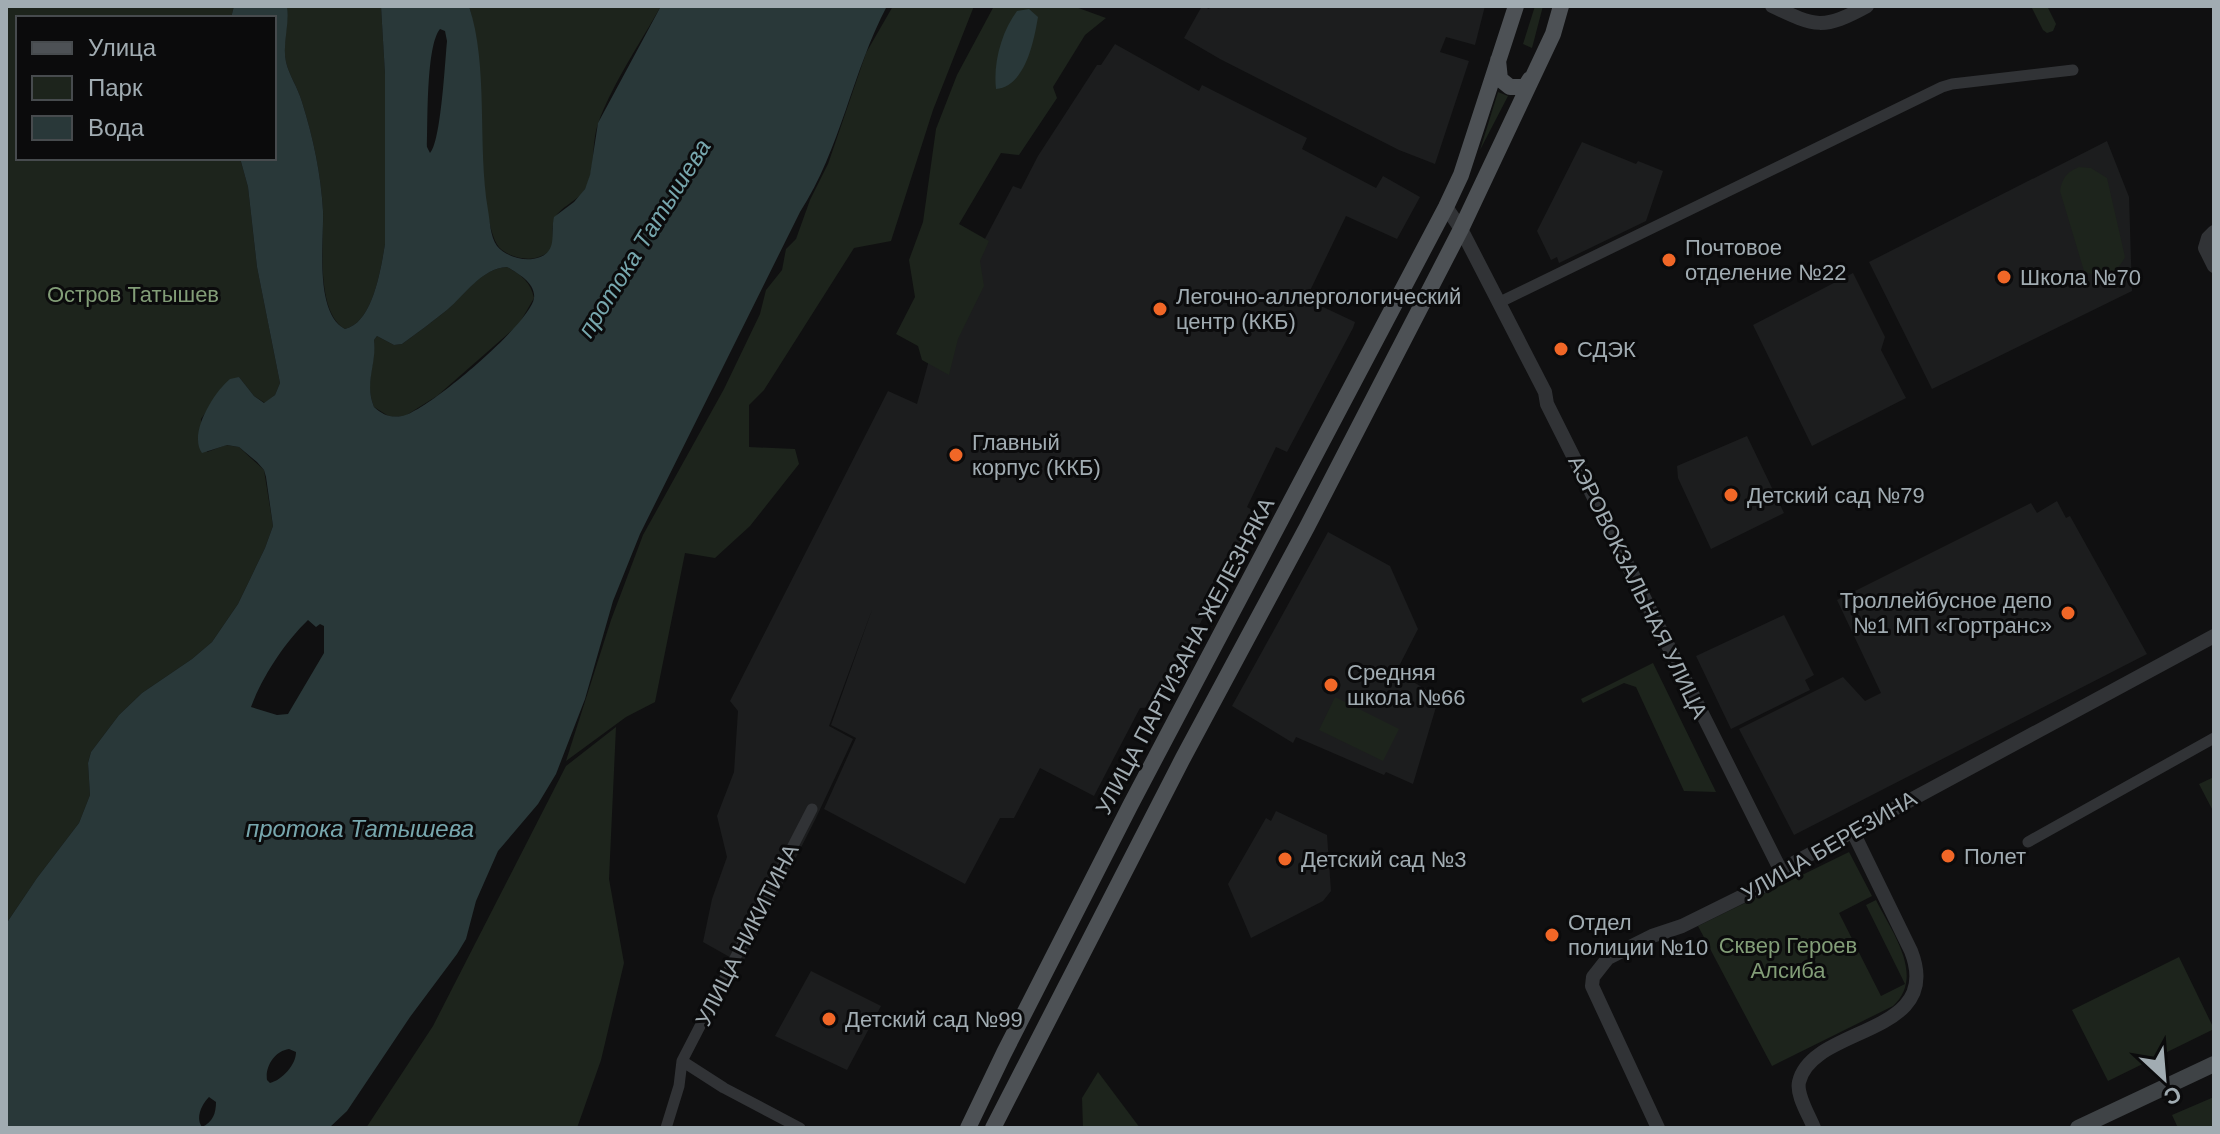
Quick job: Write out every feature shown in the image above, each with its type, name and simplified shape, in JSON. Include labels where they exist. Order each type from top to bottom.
[{"type":"main road","name":"УЛИЦА ПАРТИЗАНА ЖЕЛЕЗНЯКА","points":[[968,1128],[1226,622],[1285,516],[1446,207],[1461,175],[1516,6]]},
{"type":"main road","name":"УЛИЦА ПАРТИЗАНА ЖЕЛЕЗНЯКА","points":[[993,1128],[1461,229],[1553,34],[1561,6]]},
{"type":"main road","points":[[1498,59],[1500,79],[1510,87],[1525,87],[1533,76]]},
{"type":"main road","points":[[1285,516],[1307,527]]},
{"type":"main road","points":[[1018,1026],[1028,1038],[1041,1034]]},
{"type":"main road","points":[[2078,1128],[2214,1064]]},
{"type":"main road","points":[[990,1080],[1007,1080],[1012,1089]]},
{"type":"street","points":[[1772,6],[1817,24],[1831,23],[1867,6]]},
{"type":"street","points":[[1498,303],[1942,87],[2073,70]]},
{"type":"street","points":[[1446,207],[1461,229]]},
{"type":"street","name":"АЭРОВОКЗАЛЬНАЯ УЛИЦА","points":[[1461,229],[1545,392],[1547,404],[1781,871]]},
{"type":"street","points":[[2214,232],[2205,248],[2214,266]]},
{"type":"street","name":"УЛИЦА БЕРЕЗИНА","points":[[1658,1128],[1595,995],[1593,977],[1608,958],[1767,884],[1781,871],[1884,813],[2214,636]]},
{"type":"street","points":[[2028,842],[2214,738]]},
{"type":"street","name":"УЛИЦА НИКИТИНА","points":[[666,1128],[679,1086],[682,1061],[812,809]]},
{"type":"street","points":[[1814,1128],[1800,1095],[1798,1083],[1802,1075],[1821,1054],[1895,1015],[1913,994],[1917,967],[1853,832]]},
{"type":"street","points":[[682,1061],[724,1088],[800,1128]]},
{"type":"shaded area","points":[[1202,6],[1209,9],[1211,6],[1485,6],[1475,45],[1446,37],[1440,52],[1469,61],[1435,164],[1399,150],[1184,38]]},
{"type":"shaded area","points":[[1115,44],[1199,91],[1202,85],[1307,138],[1302,149],[1376,188],[1383,176],[1420,197],[1397,239],[1346,216],[1306,299],[1355,322],[1353,328],[1287,452],[1276,447],[1247,507],[1257,513],[1157,707],[1140,708],[1094,796],[1040,768],[1014,818],[1000,818],[965,884],[824,809],[856,738],[831,725],[873,607],[829,726],[853,739],[742,964],[703,942],[712,899],[727,857],[717,816],[734,772],[738,711],[730,701],[888,391],[917,404],[928,364],[927,348],[1013,186],[1021,189],[1038,156],[1097,65],[1101,65]]},
{"type":"shaded area","name":"Школа №70","points":[[2107,141],[2129,197],[2132,291],[1932,389],[1869,262]]},
{"type":"shaded area","points":[[1582,142],[1636,164],[1638,161],[1663,171],[1646,221],[1559,263],[1557,257],[1551,260],[1537,231]]},
{"type":"shaded area","points":[[1853,273],[1885,337],[1881,350],[1906,398],[1812,446],[1753,325]]},
{"type":"shaded area","name":"Детский сад №79","points":[[1747,436],[1784,513],[1711,549],[1678,478],[1677,466]]},
{"type":"shaded area","name":"Троллейбусное депо №1 МП «Гортранс»","points":[[2057,501],[2066,518],[2070,516],[2147,654],[1794,835],[1739,729],[1843,677],[1865,701],[1881,693],[1837,600],[2031,503],[2037,513]]},
{"type":"shaded area","name":"Средняя школа №66","points":[[1328,532],[1390,566],[1418,629],[1396,672],[1439,697],[1413,784],[1386,772],[1384,775],[1296,737],[1293,743],[1232,706]]},
{"type":"shaded area","points":[[1784,615],[1814,675],[1805,680],[1810,690],[1731,729],[1696,656]]},
{"type":"shaded area","name":"Детский сад №3","points":[[1276,811],[1327,835],[1331,891],[1323,901],[1251,938],[1228,884],[1266,818],[1271,821]]},
{"type":"shaded area","name":"Детский сад №99","points":[[811,971],[881,1006],[847,1070],[775,1036]]},
{"type":"green space","name":"Остров Татышев","points":[[6,6],[234,6],[232,16],[16,16],[16,160],[241,160],[248,187],[257,267],[280,383],[275,395],[265,403],[254,396],[239,377],[213,402],[201,419],[207,452],[226,445],[239,447],[264,470],[273,526],[238,604],[212,642],[142,693],[119,715],[91,752],[88,763],[90,795],[79,823],[6,924]]},
{"type":"green space","points":[[287,6],[381,6],[385,74],[385,244],[369,306],[355,325],[345,329],[335,320],[325,292],[320,183],[306,115],[286,62]]},
{"type":"green space","points":[[469,6],[661,6],[603,110],[596,132],[591,174],[585,189],[555,218],[552,246],[537,258],[507,253],[493,235],[483,176],[477,61]]},
{"type":"green space","points":[[893,6],[974,6],[933,110],[891,241],[854,248],[764,390],[749,405],[749,447],[795,449],[799,464],[750,526],[715,558],[685,553],[655,702],[626,717],[566,761],[611,620],[643,535],[724,389],[760,314],[766,290],[782,270],[786,249],[796,239],[810,200],[828,164],[866,53]]},
{"type":"green space","points":[[994,6],[1073,6],[1106,18],[1085,35],[1053,87],[1057,98],[1019,155],[1001,153],[959,224],[989,241],[980,261],[984,286],[958,339],[949,375],[922,360],[918,346],[896,334],[915,297],[909,260],[923,222],[936,129],[957,75]]},
{"type":"green space","points":[[1535,6],[1543,6],[1532,48],[1523,44]]},
{"type":"green space","points":[[2031,6],[2047,6],[2056,24],[2053,31],[2047,33],[2043,30]]},
{"type":"green space","points":[[1498,92],[1508,96],[1480,150]]},
{"type":"green space","points":[[2079,167],[2091,168],[2107,178],[2125,257],[2118,268],[2108,274],[2096,275],[2084,271],[2060,191],[2066,176]]},
{"type":"green space","points":[[507,267],[524,279],[534,298],[519,324],[437,396],[405,416],[390,417],[374,407],[370,382],[377,336],[394,345],[402,344],[447,310],[482,277]]},
{"type":"green space","points":[[1653,663],[1716,792],[1684,791],[1636,687],[1624,683],[1583,703],[1581,699]]},
{"type":"green space","points":[[1335,697],[1399,729],[1383,761],[1319,730]]},
{"type":"green space","points":[[616,727],[609,879],[624,963],[601,1060],[577,1128],[366,1128],[433,1026],[566,766]]},
{"type":"green space","points":[[2214,777],[2214,808],[2212,809],[2199,784]]},
{"type":"green space","name":"Сквер Героев Алсиба","points":[[1849,852],[1872,896],[1839,913],[1881,996],[1905,984],[1866,905],[1876,900],[1897,939],[1906,967],[1906,981],[1902,994],[1893,1006],[1772,1066],[1698,926]]},
{"type":"green space","points":[[2179,957],[2214,1029],[2108,1081],[2072,1010]]},
{"type":"green space","points":[[1098,1072],[1140,1128],[1083,1128],[1082,1098]]},
{"type":"green space","points":[[2214,1097],[2214,1128],[2178,1128],[2172,1115]]},
{"type":"water","name":"протока Татышева","points":[[234,6],[287,6],[286,62],[306,115],[320,183],[325,293],[335,321],[345,329],[355,325],[369,306],[385,244],[385,74],[381,6],[469,6],[479,54],[483,159],[492,233],[500,250],[526,259],[537,258],[548,251],[554,217],[585,189],[598,123],[661,6],[887,6],[864,57],[826,163],[640,534],[613,601],[585,699],[556,774],[538,804],[498,851],[476,901],[466,939],[457,954],[347,1111],[329,1128],[6,1128],[6,924],[79,823],[90,795],[88,763],[91,752],[119,715],[142,693],[212,642],[238,604],[273,526],[264,470],[239,447],[227,445],[202,453],[198,435],[217,393],[230,379],[239,377],[264,403],[275,395],[280,383],[257,267],[248,187],[241,160],[276,160],[276,16],[232,16]],"holes":[[[440,29],[445,31],[447,41],[437,134],[430,153],[427,147],[429,85],[432,51]],[[507,267],[529,283],[534,298],[528,310],[497,345],[454,383],[414,411],[394,417],[374,407],[370,382],[377,336],[394,345],[402,344],[447,310],[482,277]],[[308,620],[316,627],[320,624],[324,626],[324,653],[288,714],[277,715],[251,707],[283,649]],[[289,1049],[296,1052],[294,1062],[279,1079],[270,1083],[267,1080],[272,1060]],[[209,1097],[216,1102],[215,1110],[209,1123],[202,1127],[199,1115]]]},
{"type":"water","points":[[1029,9],[1038,17],[1027,60],[1015,80],[996,89],[997,58],[1003,37],[1017,11]]},
{"type":"place","name":"Почтовое отделение №22","points":[[1669,260]]},
{"type":"place","name":"Школа №70","points":[[2004,277]]},
{"type":"place","name":"Легочно-аллергологический центр (ККБ)","points":[[1160,309]]},
{"type":"place","name":"СДЭК","points":[[1561,349]]},
{"type":"place","name":"Главный корпус (ККБ)","points":[[956,455]]},
{"type":"place","name":"Детский сад №79","points":[[1731,495]]},
{"type":"place","name":"Троллейбусное депо №1 МП «Гортранс»","points":[[2068,613]]},
{"type":"place","name":"Средняя школа №66","points":[[1331,685]]},
{"type":"place","name":"Полет","points":[[1948,856]]},
{"type":"place","name":"Детский сад №3","points":[[1285,859]]},
{"type":"place","name":"Отдел полиции №10","points":[[1552,935]]},
{"type":"place","name":"Детский сад №99","points":[[829,1019]]}]
